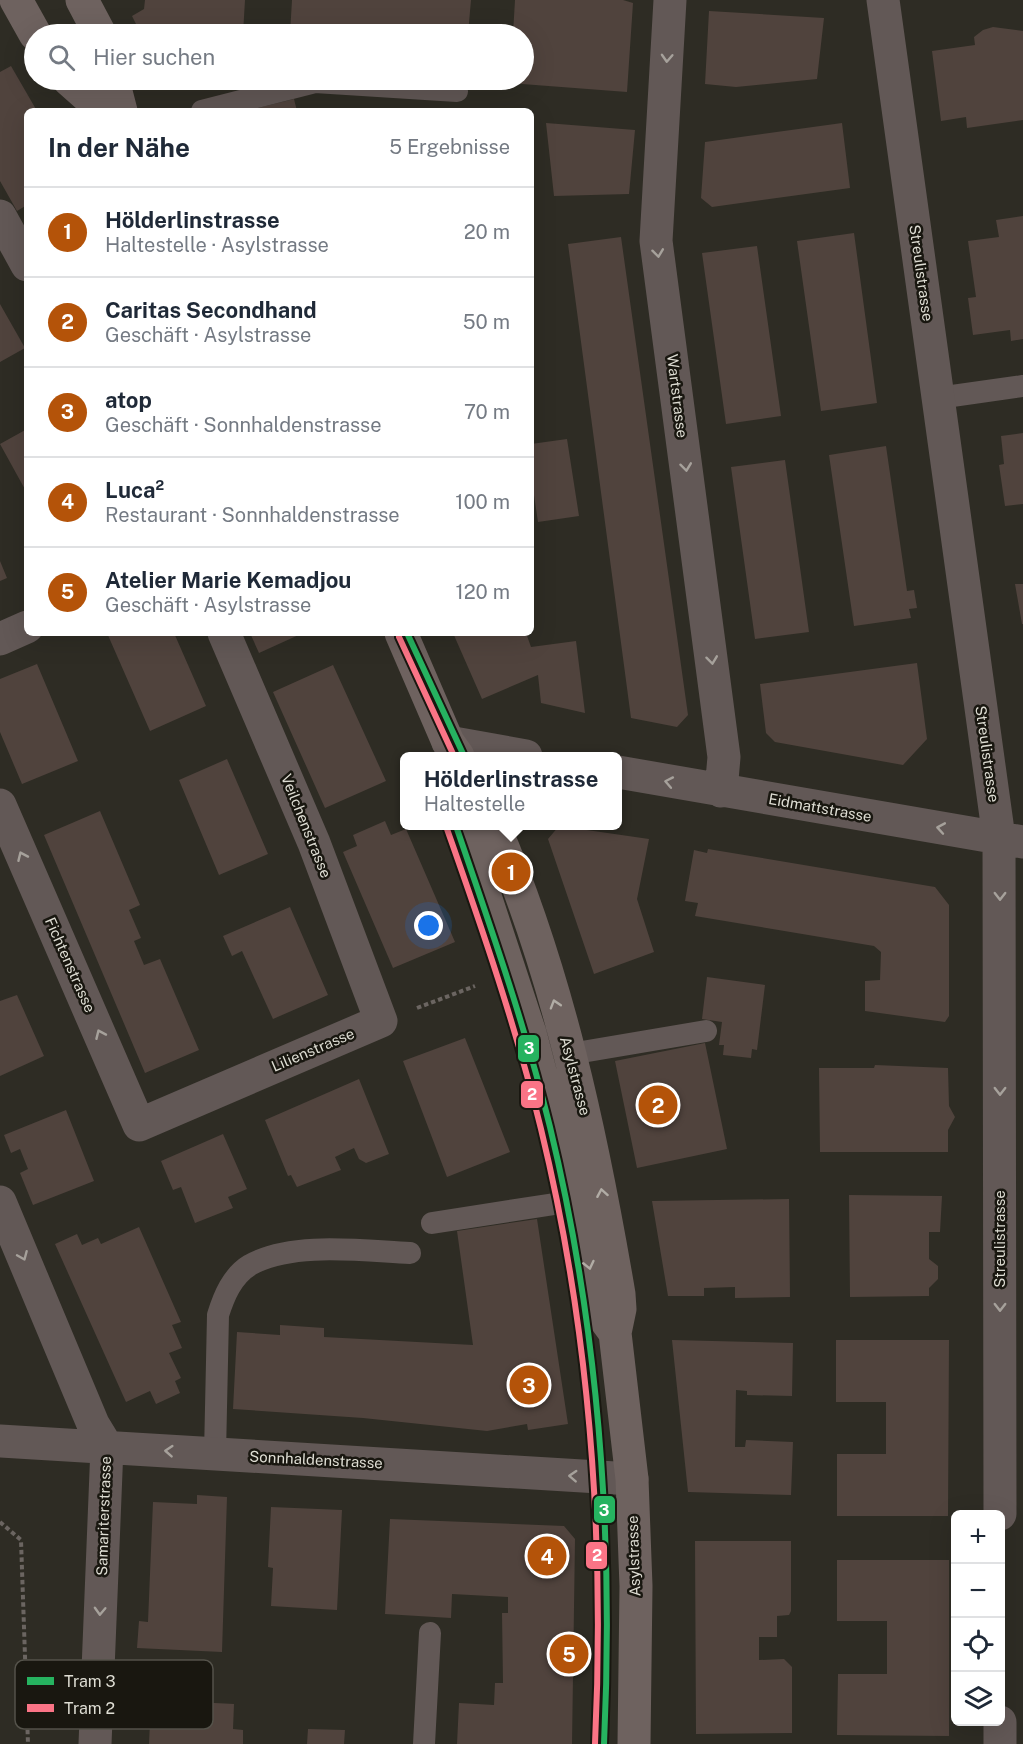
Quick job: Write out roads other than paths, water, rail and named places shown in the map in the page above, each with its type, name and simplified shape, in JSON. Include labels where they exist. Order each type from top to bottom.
[{"type":"main road","points":[[16,0],[29,24]]},
{"type":"main road","points":[[82,0],[95,24]]},
{"type":"main road","points":[[80,90],[101,108]]},
{"type":"main road","points":[[116,90],[120,108]]},
{"type":"main road","points":[[402,636],[451,752]]},
{"type":"main road","name":"Asylstrasse","points":[[464,830],[530,1033],[574,1201],[599,1311],[615,1333]]},
{"type":"main road","name":"Asylstrasse","points":[[496,830],[540,955],[570,1054],[597,1165],[619,1294],[620,1309],[615,1333],[632,1479],[636,1586],[634,1744]]},
{"type":"street","name":"Wartstrasse","points":[[670,0],[656,241],[724,757],[721,791]]},
{"type":"street","name":"Streulistrasse","points":[[883,0],[938,398],[1011,840],[1000,1510]]},
{"type":"street","points":[[0,216],[24,260]]},
{"type":"street","points":[[0,639],[24,628]]},
{"type":"street","name":"Veilchenstrasse","points":[[225,636],[314,843],[381,1021]]},
{"type":"street","name":"Eidmattstrasse","points":[[622,773],[1011,840]]},
{"type":"street","name":"Fichtenstrasse","points":[[0,805],[139,1125]]},
{"type":"street","name":"Lilienstrasse","points":[[139,1125],[381,1021]]},
{"type":"street","name":"Samariterstrasse","points":[[0,1202],[93,1424],[107,1447],[98,1660]]},
{"type":"street","name":"Sonnhaldenstrasse","points":[[0,1441],[632,1479]]},
{"type":"street","points":[[1000,1726],[1000,1744]]},
{"type":"street","name":"Samariterstrasse","points":[[95,1744],[96,1729]]},
{"type":"lane","points":[[214,108],[284,90]]},
{"type":"lane","points":[[441,90],[457,91]]},
{"type":"lane","points":[[938,398],[1023,386]]},
{"type":"lane","points":[[570,1054],[706,1031]]},
{"type":"lane","points":[[432,1223],[574,1201]]},
{"type":"lane","points":[[214,1454],[218,1315],[224,1295],[235,1278],[249,1266],[268,1258],[322,1248],[410,1253]]},
{"type":"lane","points":[[424,1744],[430,1633]]},
{"type":"tram line","name":"3","points":[[408,636],[462,752]]},
{"type":"tram line","name":"2","points":[[399,637],[452,752]]},
{"type":"tram line","name":"2","points":[[447,830],[521,1053],[541,1129],[572,1281],[590,1434],[595,1511],[598,1589],[595,1744]]},
{"type":"tram line","name":"3","points":[[457,830],[530,1051],[567,1203],[581,1280],[599,1433],[604,1510],[607,1588],[604,1744]]},
{"type":"place","name":"Hölderlinstrasse","points":[[511,872]]},
{"type":"place","name":"Caritas Secondhand","points":[[658,1105]]},
{"type":"place","name":"atop","points":[[529,1385]]},
{"type":"place","name":"Luca²","points":[[547,1556]]},
{"type":"place","name":"Atelier Marie Kemadjou","points":[[569,1654]]}]
